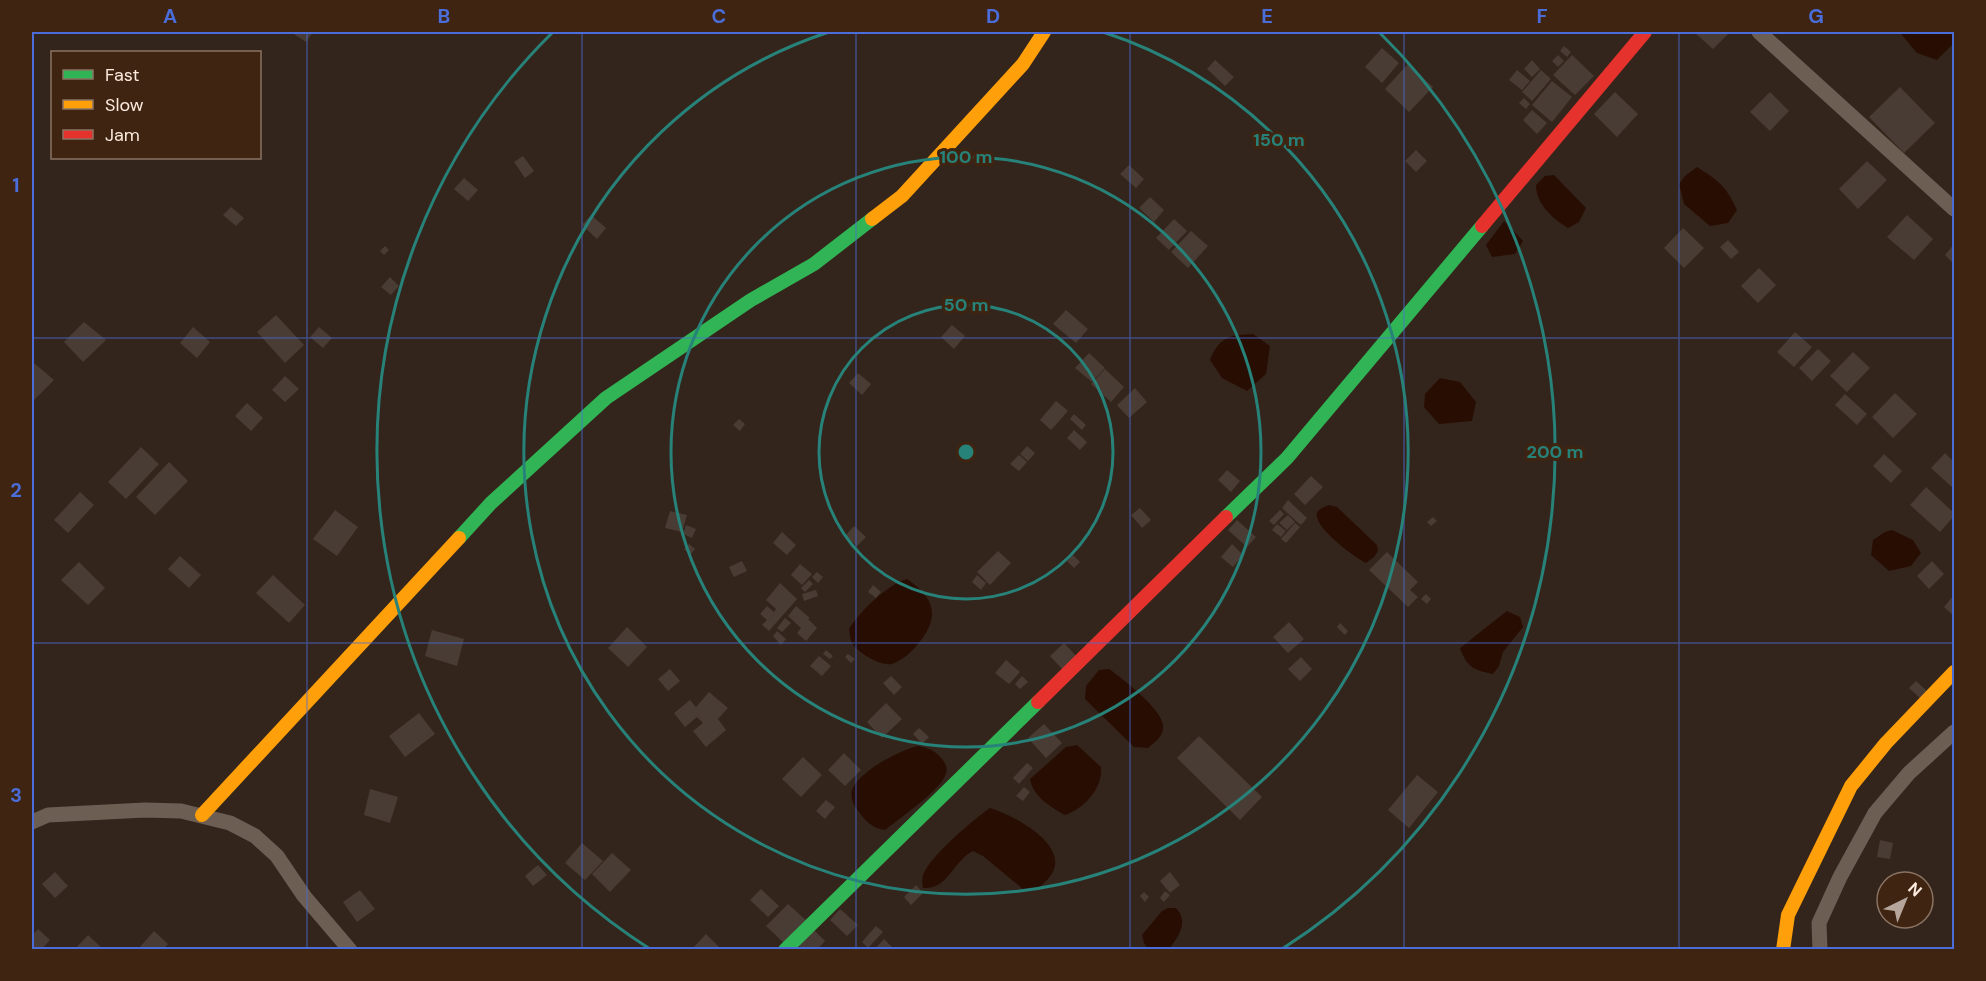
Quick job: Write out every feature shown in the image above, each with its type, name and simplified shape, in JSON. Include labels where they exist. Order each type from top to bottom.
[{"type":"street","points":[[202,815],[491,503],[606,398],[751,300],[814,264],[902,196],[1023,64],[1044,32]]},
{"type":"street","points":[[785,950],[1287,458],[1645,32]]},
{"type":"street","points":[[1760,32],[1954,209]]},
{"type":"street","points":[[1784,950],[1788,915],[1851,786],[1886,743],[1954,672]]},
{"type":"street","points":[[1820,950],[1819,923],[1840,877],[1875,813],[1909,773],[1954,732]]},
{"type":"street","points":[[32,822],[48,815],[145,810],[181,811],[230,823],[255,836],[277,856],[304,896],[350,950]]},
{"type":"shaded area","points":[[1902,32],[1954,32],[1954,43],[1937,60],[1917,53],[1901,34]]},
{"type":"shaded area","points":[[1697,167],[1721,185],[1733,202],[1737,210],[1728,223],[1710,226],[1684,204],[1679,184]]},
{"type":"shaded area","points":[[1554,175],[1586,208],[1579,222],[1568,228],[1546,210],[1537,192],[1536,185],[1545,176]]},
{"type":"shaded area","points":[[1504,221],[1523,241],[1515,254],[1492,257],[1486,245]]},
{"type":"shaded area","points":[[1253,334],[1270,346],[1266,374],[1247,391],[1222,378],[1210,360],[1221,342],[1238,335]]},
{"type":"shaded area","points":[[1440,378],[1460,382],[1476,402],[1472,421],[1439,424],[1424,407],[1425,394]]},
{"type":"shaded area","points":[[1329,505],[1337,507],[1377,545],[1378,551],[1366,563],[1344,548],[1321,526],[1317,513]]},
{"type":"shaded area","points":[[1892,530],[1913,540],[1921,553],[1911,566],[1889,571],[1871,555],[1873,540]]},
{"type":"shaded area","points":[[907,579],[917,586],[929,601],[932,609],[930,625],[918,644],[906,656],[892,664],[882,663],[870,658],[855,647],[851,641],[849,629],[860,614],[875,600],[891,587]]},
{"type":"shaded area","points":[[1507,611],[1520,617],[1523,627],[1503,652],[1499,666],[1493,674],[1472,667],[1465,660],[1460,648]]},
{"type":"shaded area","points":[[1109,669],[1141,695],[1161,719],[1162,733],[1148,748],[1134,747],[1085,699],[1086,686],[1099,670]]},
{"type":"shaded area","points":[[1077,745],[1101,767],[1101,775],[1096,790],[1086,802],[1065,815],[1039,796],[1030,779],[1066,747]]},
{"type":"shaded area","points":[[918,746],[932,750],[940,756],[945,763],[945,776],[935,790],[885,830],[874,826],[856,807],[852,799],[852,790],[871,769],[901,752]]},
{"type":"shaded area","points":[[990,808],[1028,826],[1050,847],[1055,858],[1054,870],[1045,882],[1031,891],[1024,890],[983,856],[973,851],[960,861],[945,880],[932,887],[923,888],[923,875],[934,858],[963,829]]},
{"type":"shaded area","points":[[1176,908],[1180,913],[1182,924],[1179,934],[1169,949],[1148,949],[1142,935],[1162,911]]},
{"type":"building","points":[[291,32],[313,32],[306,42]]},
{"type":"building","points":[[1694,32],[1730,32],[1713,49]]},
{"type":"building","points":[[1564,46],[1571,52],[1567,57],[1560,51]]},
{"type":"building","points":[[1382,48],[1399,63],[1382,83],[1365,67]]},
{"type":"building","points":[[1558,55],[1564,61],[1558,67],[1552,61]]},
{"type":"building","points":[[1572,55],[1594,76],[1575,95],[1553,75]]},
{"type":"building","points":[[1215,60],[1234,77],[1225,86],[1207,69]]},
{"type":"building","points":[[1532,60],[1540,69],[1532,77],[1524,69]]},
{"type":"building","points":[[1408,64],[1433,87],[1409,112],[1385,89]]},
{"type":"building","points":[[1517,70],[1530,81],[1522,90],[1509,80]]},
{"type":"building","points":[[1541,70],[1551,79],[1532,101],[1522,92]]},
{"type":"building","points":[[1552,81],[1572,97],[1552,122],[1532,105]]},
{"type":"building","points":[[1900,87],[1935,123],[1904,153],[1869,117]]},
{"type":"building","points":[[1615,92],[1638,114],[1617,137],[1594,114]]},
{"type":"building","points":[[1770,92],[1789,111],[1770,131],[1750,112]]},
{"type":"building","points":[[1524,98],[1530,104],[1526,109],[1519,103]]},
{"type":"building","points":[[1532,110],[1547,123],[1537,134],[1523,120]]},
{"type":"building","points":[[1416,150],[1427,161],[1416,172],[1405,161]]},
{"type":"building","points":[[523,156],[534,171],[525,178],[514,162]]},
{"type":"building","points":[[1867,161],[1887,180],[1858,209],[1839,189]]},
{"type":"building","points":[[1129,165],[1144,179],[1136,188],[1120,174]]},
{"type":"building","points":[[464,178],[478,190],[468,201],[454,189]]},
{"type":"building","points":[[1150,197],[1164,210],[1154,222],[1139,208]]},
{"type":"building","points":[[231,207],[244,218],[236,226],[223,215]]},
{"type":"building","points":[[591,215],[606,228],[597,239],[582,225]]},
{"type":"building","points":[[1907,215],[1933,239],[1914,260],[1887,237]]},
{"type":"building","points":[[1174,219],[1187,231],[1169,250],[1156,238]]},
{"type":"building","points":[[1683,228],[1704,248],[1684,268],[1664,248]]},
{"type":"building","points":[[1191,231],[1208,246],[1188,268],[1171,252]]},
{"type":"building","points":[[1728,240],[1739,252],[1731,259],[1720,247]]},
{"type":"building","points":[[1954,244],[1954,264],[1945,255]]},
{"type":"building","points":[[385,246],[389,250],[384,255],[380,251]]},
{"type":"building","points":[[1759,268],[1776,285],[1758,303],[1741,286]]},
{"type":"building","points":[[390,277],[399,286],[391,295],[381,287]]},
{"type":"building","points":[[1066,310],[1088,329],[1076,343],[1053,324]]},
{"type":"building","points":[[276,315],[304,345],[285,363],[257,332]]},
{"type":"building","points":[[84,322],[106,340],[83,362],[64,342]]},
{"type":"building","points":[[952,325],[965,336],[954,349],[941,337]]},
{"type":"building","points":[[193,327],[210,342],[197,358],[180,343]]},
{"type":"building","points":[[319,327],[332,338],[323,348],[310,337]]},
{"type":"building","points":[[1795,332],[1812,347],[1794,367],[1777,352]]},
{"type":"building","points":[[1818,349],[1831,361],[1812,381],[1799,368]]},
{"type":"building","points":[[1853,352],[1870,368],[1847,392],[1830,376]]},
{"type":"building","points":[[1089,353],[1105,368],[1092,382],[1075,368]]},
{"type":"building","points":[[34,363],[54,380],[34,400],[32,398],[32,366]]},
{"type":"building","points":[[1105,369],[1124,387],[1111,402],[1091,384]]},
{"type":"building","points":[[858,373],[871,384],[862,395],[849,383]]},
{"type":"building","points":[[285,376],[299,389],[285,402],[272,390]]},
{"type":"building","points":[[1135,388],[1147,402],[1129,418],[1117,405]]},
{"type":"building","points":[[1895,393],[1917,414],[1893,438],[1872,417]]},
{"type":"building","points":[[1845,394],[1867,414],[1857,425],[1835,405]]},
{"type":"building","points":[[1056,401],[1068,411],[1051,430],[1040,420]]},
{"type":"building","points":[[247,403],[263,418],[251,431],[235,416]]},
{"type":"building","points":[[1074,414],[1086,425],[1082,430],[1070,419]]},
{"type":"building","points":[[739,419],[745,424],[740,431],[733,425]]},
{"type":"building","points":[[1074,430],[1087,442],[1080,450],[1067,438]]},
{"type":"building","points":[[1027,446],[1035,453],[1028,461],[1020,454]]},
{"type":"building","points":[[141,447],[159,464],[126,499],[108,482]]},
{"type":"building","points":[[1945,453],[1954,462],[1953,488],[1931,468]]},
{"type":"building","points":[[1884,454],[1902,471],[1891,483],[1873,466]]},
{"type":"building","points":[[1019,455],[1027,462],[1019,471],[1010,464]]},
{"type":"building","points":[[169,462],[188,481],[155,515],[136,497]]},
{"type":"building","points":[[1227,470],[1240,481],[1231,492],[1218,480]]},
{"type":"building","points":[[1311,476],[1323,487],[1305,505],[1294,494]]},
{"type":"building","points":[[1926,487],[1954,513],[1940,532],[1910,505]]},
{"type":"building","points":[[80,492],[94,505],[68,533],[54,520]]},
{"type":"building","points":[[1288,500],[1307,518],[1301,525],[1282,508]]},
{"type":"building","points":[[1140,508],[1151,520],[1142,528],[1131,515]]},
{"type":"building","points":[[335,510],[358,527],[337,556],[313,539]]},
{"type":"building","points":[[1280,510],[1284,514],[1274,525],[1269,521]]},
{"type":"building","points":[[670,511],[687,515],[682,532],[665,528]]},
{"type":"building","points":[[1288,515],[1295,522],[1287,530],[1279,523]]},
{"type":"building","points":[[1433,517],[1437,521],[1431,526],[1427,522]]},
{"type":"building","points":[[1237,520],[1256,537],[1247,547],[1228,530]]},
{"type":"building","points":[[1295,523],[1300,527],[1286,543],[1281,539]]},
{"type":"building","points":[[1277,524],[1286,531],[1281,537],[1272,530]]},
{"type":"building","points":[[686,525],[696,529],[692,538],[683,534]]},
{"type":"building","points":[[854,526],[866,537],[857,546],[845,536]]},
{"type":"building","points":[[782,532],[796,545],[787,555],[773,543]]},
{"type":"building","points":[[689,544],[695,549],[690,555],[684,549]]},
{"type":"building","points":[[1232,544],[1243,555],[1233,567],[1221,557]]},
{"type":"building","points":[[998,551],[1011,563],[990,585],[977,572]]},
{"type":"building","points":[[1387,552],[1418,582],[1410,590],[1418,597],[1408,607],[1369,570]]},
{"type":"building","points":[[1073,555],[1080,562],[1074,568],[1067,561]]},
{"type":"building","points":[[180,556],[201,575],[189,588],[168,569]]},
{"type":"building","points":[[742,561],[747,571],[734,577],[729,567]]},
{"type":"building","points":[[1932,561],[1944,574],[1929,589],[1917,576]]},
{"type":"building","points":[[79,562],[105,588],[88,605],[61,580]]},
{"type":"building","points":[[800,564],[812,574],[802,585],[791,575]]},
{"type":"building","points":[[817,572],[823,577],[818,583],[812,577]]},
{"type":"building","points":[[273,575],[305,605],[289,623],[256,593]]},
{"type":"building","points":[[977,575],[986,583],[981,590],[972,582]]},
{"type":"building","points":[[809,580],[813,584],[805,592],[801,588]]},
{"type":"building","points":[[780,583],[797,599],[769,631],[762,625],[767,620],[760,614],[767,606],[774,612],[776,609],[766,600]]},
{"type":"building","points":[[873,585],[881,592],[876,598],[868,592]]},
{"type":"building","points":[[816,590],[818,596],[804,601],[802,594]]},
{"type":"building","points":[[1426,594],[1431,599],[1427,604],[1421,599]]},
{"type":"building","points":[[1954,595],[1954,616],[1944,607]]},
{"type":"building","points":[[796,606],[810,618],[808,619],[817,628],[806,641],[797,633],[801,628],[788,616]]},
{"type":"building","points":[[785,618],[791,623],[782,632],[777,628]]},
{"type":"building","points":[[1289,622],[1304,639],[1288,653],[1273,637]]},
{"type":"building","points":[[1340,623],[1348,631],[1345,635],[1337,627]]},
{"type":"building","points":[[627,627],[647,647],[628,667],[608,648]]},
{"type":"building","points":[[432,630],[464,639],[457,666],[425,656]]},
{"type":"building","points":[[777,631],[786,639],[781,645],[773,636]]},
{"type":"building","points":[[1064,643],[1078,658],[1064,671],[1050,656]]},
{"type":"building","points":[[826,650],[833,656],[830,659],[823,654]]},
{"type":"building","points":[[848,654],[855,659],[851,663],[845,657]]},
{"type":"building","points":[[819,656],[831,666],[822,676],[810,666]]},
{"type":"building","points":[[1301,657],[1312,669],[1300,681],[1288,669]]},
{"type":"building","points":[[1006,660],[1020,672],[1009,684],[995,673]]},
{"type":"building","points":[[670,669],[680,681],[668,691],[658,679]]},
{"type":"building","points":[[891,676],[902,687],[894,695],[883,683]]},
{"type":"building","points":[[1022,676],[1028,682],[1020,689],[1015,684]]},
{"type":"building","points":[[1916,681],[1928,692],[1921,699],[1909,688]]},
{"type":"building","points":[[709,692],[728,708],[718,719],[726,730],[706,747],[693,731],[703,723],[697,717],[685,727],[674,713],[690,700],[696,707]]},
{"type":"building","points":[[886,703],[902,719],[882,738],[867,722]]},
{"type":"building","points":[[419,713],[435,734],[405,757],[389,736]]},
{"type":"building","points":[[1044,724],[1062,743],[1046,758],[1028,738]]},
{"type":"building","points":[[919,728],[929,737],[922,744],[913,734]]},
{"type":"building","points":[[1199,736],[1262,797],[1240,820],[1177,758]]},
{"type":"building","points":[[844,753],[861,770],[845,786],[828,770]]},
{"type":"building","points":[[803,757],[822,775],[801,797],[782,779]]},
{"type":"building","points":[[1027,763],[1033,768],[1019,784],[1013,778]]},
{"type":"building","points":[[1417,775],[1438,792],[1409,828],[1388,810]]},
{"type":"building","points":[[1024,787],[1030,792],[1023,801],[1016,796]]},
{"type":"building","points":[[370,789],[398,797],[390,823],[364,815]]},
{"type":"building","points":[[826,800],[835,807],[825,819],[816,811]]},
{"type":"building","points":[[1880,840],[1893,843],[1890,859],[1877,857]]},
{"type":"building","points":[[582,843],[603,861],[585,880],[565,863]]},
{"type":"building","points":[[612,853],[631,870],[610,892],[592,874]]},
{"type":"building","points":[[538,865],[547,875],[533,886],[525,876]]},
{"type":"building","points":[[55,872],[68,886],[55,898],[42,884]]},
{"type":"building","points":[[1170,872],[1180,885],[1170,893],[1160,881]]},
{"type":"building","points":[[916,885],[923,893],[911,905],[904,897]]},
{"type":"building","points":[[761,889],[779,906],[768,917],[750,900]]},
{"type":"building","points":[[360,890],[375,909],[357,922],[343,902]]},
{"type":"building","points":[[1165,891],[1170,895],[1164,902],[1160,898]]},
{"type":"building","points":[[1144,892],[1149,897],[1145,902],[1140,896]]},
{"type":"building","points":[[788,904],[808,922],[786,945],[766,926]]},
{"type":"building","points":[[840,909],[858,925],[847,936],[830,920]]},
{"type":"building","points":[[876,926],[883,932],[868,948],[862,942]]},
{"type":"building","points":[[38,929],[50,940],[41,950],[35,950],[32,947],[32,936]]},
{"type":"building","points":[[814,930],[825,941],[817,950],[803,950],[799,946]]},
{"type":"building","points":[[154,931],[168,944],[163,950],[141,950],[139,948]]},
{"type":"building","points":[[706,934],[722,950],[691,950]]},
{"type":"building","points":[[88,935],[104,950],[78,950],[76,948]]},
{"type":"building","points":[[884,939],[895,950],[874,950]]},
{"type":"traffic: fast","points":[[459,538],[491,503],[606,398],[751,300],[814,264],[872,219]]},
{"type":"traffic: fast","points":[[1226,517],[1287,458],[1482,226]]},
{"type":"traffic: fast","points":[[785,950],[1038,702]]},
{"type":"traffic: slow","points":[[872,219],[902,196],[1023,64],[1044,32]]},
{"type":"traffic: slow","points":[[202,815],[459,538]]},
{"type":"traffic: slow","points":[[1783,950],[1788,915],[1851,786],[1886,743],[1954,672]]},
{"type":"traffic: jam","points":[[1482,226],[1645,32]]},
{"type":"traffic: jam","points":[[1038,702],[1226,517]]}]
